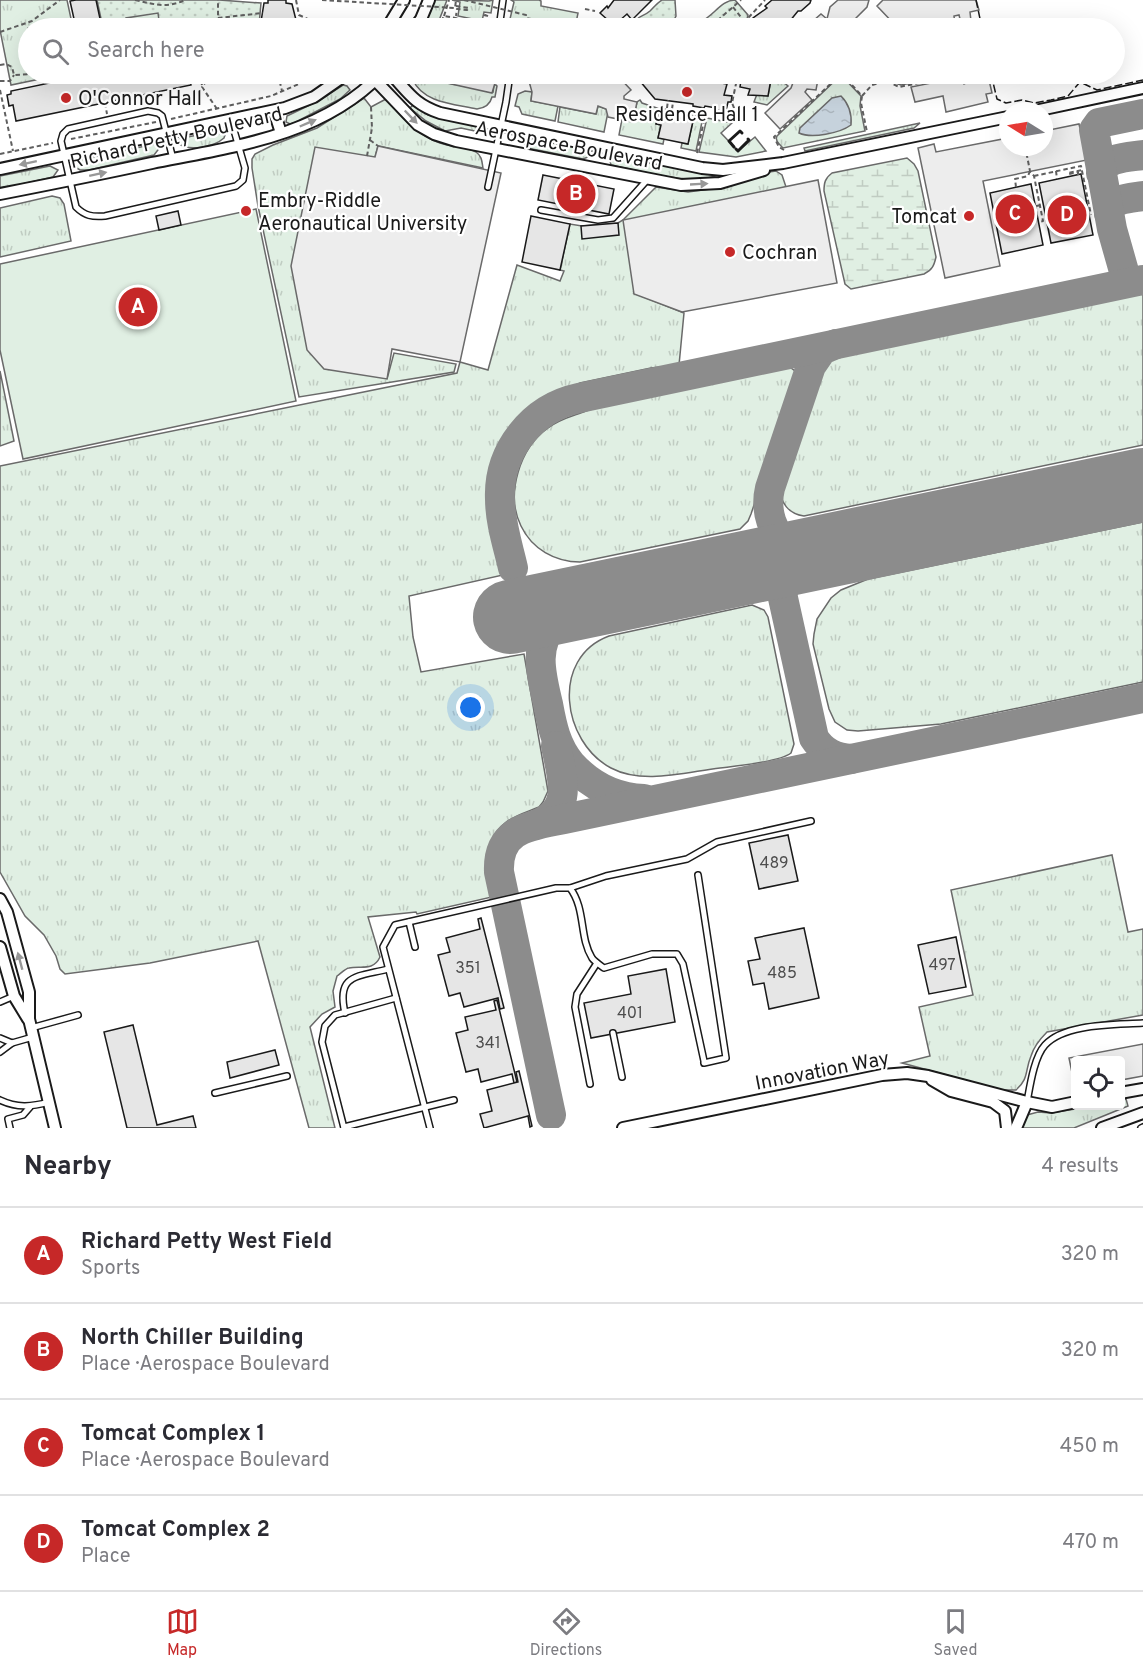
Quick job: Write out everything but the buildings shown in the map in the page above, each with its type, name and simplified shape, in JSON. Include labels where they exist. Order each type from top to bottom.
[{"type":"street","points":[[393,18],[404,0]]},
{"type":"street","points":[[421,18],[429,0]]},
{"type":"street","name":"Richard Petty Boulevard","points":[[0,169],[274,111],[314,98],[334,84]]},
{"type":"street","name":"Richard Petty Boulevard","points":[[0,194],[239,145],[281,133],[325,116],[353,99],[368,84]]},
{"type":"street","name":"Aerospace Boulevard","points":[[383,84],[418,125],[434,134],[456,141],[496,149],[681,185],[720,183],[783,163]]},
{"type":"street","name":"Aerospace Boulevard","points":[[400,84],[423,107],[440,113],[702,168],[723,170],[783,163],[999,119]]},
{"type":"street","points":[[1053,107],[1143,88]]},
{"type":"street","points":[[274,111],[281,133]]},
{"type":"street","points":[[595,168],[601,147]]},
{"type":"street","points":[[0,899],[7,912],[29,992],[31,1028],[55,1128]]},
{"type":"street","points":[[0,947],[14,996],[31,1028]]},
{"type":"street","name":"Innovation Way","points":[[623,1128],[882,1075],[907,1072],[1052,1107],[1071,1103]]},
{"type":"street","points":[[928,1076],[936,1084],[951,1091],[993,1102],[1005,1112],[1007,1128]]},
{"type":"street","points":[[1125,1092],[1143,1089]]},
{"type":"street","points":[[1016,1128],[1027,1102]]},
{"type":"street","points":[[1102,1128],[1143,1113]]},
{"type":"lane","points":[[499,18],[503,0]]},
{"type":"lane","points":[[488,188],[508,84]]},
{"type":"lane","points":[[173,159],[162,116],[148,111],[68,129],[61,141],[76,207],[82,214],[93,217],[105,216],[236,186],[243,180],[245,168],[231,120]]},
{"type":"lane","points":[[541,210],[598,220],[613,218],[648,179]]},
{"type":"lane","points":[[430,1128],[383,947],[395,925],[556,888],[570,888],[606,876],[687,859],[717,842],[811,821]]},
{"type":"lane","points":[[570,888],[578,898],[583,932],[592,959],[603,968],[652,954],[677,954],[683,963],[704,1062],[726,1058],[698,875]]},
{"type":"lane","points":[[409,922],[414,947]]},
{"type":"lane","points":[[590,1084],[575,1007],[577,994],[597,963]]},
{"type":"lane","points":[[345,1013],[341,998],[350,978],[388,969]]},
{"type":"lane","points":[[0,1002],[14,996]]},
{"type":"lane","points":[[396,998],[335,1015],[325,1026],[322,1042],[344,1127],[454,1100]]},
{"type":"lane","points":[[0,1052],[31,1028],[78,1015]]},
{"type":"lane","points":[[1027,1102],[1035,1066],[1044,1046],[1059,1034],[1086,1028],[1143,1023]]},
{"type":"lane","points":[[613,1033],[622,1077]]},
{"type":"lane","points":[[0,1038],[12,1043]]},
{"type":"lane","points":[[215,1093],[287,1076]]},
{"type":"lane","points":[[0,1100],[12,1106],[30,1107],[49,1102]]},
{"type":"lane","points":[[10,1128],[8,1119],[23,1115],[30,1107]]},
{"type":"path","points":[[36,18],[60,0]]},
{"type":"path","points":[[135,0],[158,6],[174,5],[185,0]]},
{"type":"path","points":[[218,0],[218,18],[263,13]]},
{"type":"path","points":[[296,0],[299,15]]},
{"type":"path","points":[[322,0],[468,8],[467,10],[457,9],[456,17]]},
{"type":"path","points":[[449,0],[444,16],[460,18]]},
{"type":"path","points":[[456,0],[456,6]]},
{"type":"path","points":[[464,0],[526,15],[525,18]]},
{"type":"path","points":[[720,18],[740,0]]},
{"type":"path","points":[[749,18],[765,0]]},
{"type":"path","points":[[733,7],[741,18]]},
{"type":"path","points":[[585,9],[595,11]]},
{"type":"path","points":[[258,15],[262,17]]},
{"type":"path","points":[[295,15],[306,18]]},
{"type":"path","points":[[484,18],[485,15],[490,17]]},
{"type":"path","points":[[0,32],[18,28]]},
{"type":"path","points":[[0,64],[12,67],[14,75],[10,81],[0,81]]},
{"type":"path","points":[[14,75],[18,75]]},
{"type":"path","points":[[201,84],[203,92],[217,109]]},
{"type":"path","points":[[280,84],[282,92]]},
{"type":"path","points":[[736,84],[732,103],[737,115]]},
{"type":"path","points":[[784,150],[779,147],[774,137],[831,84]]},
{"type":"path","points":[[851,84],[862,96]]},
{"type":"path","points":[[867,132],[861,103],[862,96],[874,84]]},
{"type":"path","points":[[893,84],[899,87],[914,84]]},
{"type":"path","points":[[0,90],[13,151]]},
{"type":"path","points":[[667,108],[668,100]]},
{"type":"path","points":[[3,103],[9,102]]},
{"type":"path","points":[[105,102],[107,114]]},
{"type":"path","points":[[672,109],[673,102]]},
{"type":"path","points":[[367,156],[371,107]]},
{"type":"path","points":[[660,119],[662,107]]},
{"type":"path","points":[[697,153],[705,116]]},
{"type":"path","points":[[370,140],[378,146]]},
{"type":"path","points":[[1027,156],[1030,171],[1034,176],[1043,221],[1039,222]]},
{"type":"path","points":[[1034,176],[1081,166],[1091,215]]},
{"type":"path","points":[[1078,175],[1078,172],[1068,173],[1082,170]]},
{"type":"path","points":[[1016,187],[1015,178],[1028,176],[1030,171]]},
{"type":"path","points":[[1056,171],[1057,179]]},
{"type":"green space","points":[[0,0],[67,0],[71,18],[18,18],[18,84],[11,85],[0,30]]},
{"type":"green space","points":[[97,0],[219,0],[261,3],[260,18],[101,18]]},
{"type":"green space","points":[[435,0],[447,0],[440,18],[427,18]]},
{"type":"green space","points":[[452,0],[493,0],[491,13],[484,12],[483,18],[458,16],[460,2]]},
{"type":"green space","points":[[511,0],[539,0],[541,6],[578,13],[577,18],[510,18],[514,2]]},
{"type":"green space","points":[[662,0],[675,0],[675,18],[639,18],[650,11]]},
{"type":"green space","points":[[735,0],[748,15],[747,18],[706,18],[726,2]]},
{"type":"green space","points":[[158,13],[159,18],[126,18]]},
{"type":"green space","points":[[416,84],[453,84],[493,92],[494,85],[497,86],[495,97],[492,97],[487,106],[477,109],[440,101],[424,94]]},
{"type":"green space","points":[[770,84],[788,86],[767,105],[754,102],[757,94],[768,96]]},
{"type":"green space","points":[[832,84],[850,84],[861,96],[860,106],[865,131],[783,148],[777,141],[777,136]]},
{"type":"green space","points":[[343,85],[350,90],[340,99],[294,123],[286,122],[287,116],[320,100]]},
{"type":"green space","points":[[525,91],[532,92],[531,101],[558,106],[555,121],[522,114],[519,107],[515,106],[518,94]]},
{"type":"green space","points":[[364,98],[371,107],[386,99],[410,125],[431,140],[472,150],[481,159],[483,168],[378,146],[375,157],[387,379],[394,353],[456,364],[454,372],[299,397],[258,206],[252,159],[255,154],[273,145],[317,128]]},
{"type":"green space","points":[[640,100],[642,103],[660,109],[656,124],[661,125],[658,138],[664,139],[663,144],[619,135],[622,119],[633,121],[637,102]]},
{"type":"green space","points":[[413,105],[428,115],[486,127],[487,132],[461,128],[445,131],[426,121],[410,108]]},
{"type":"green space","points":[[598,106],[608,112],[604,132],[558,122],[560,107],[596,114]]},
{"type":"green space","points":[[664,109],[703,117],[696,151],[681,148],[682,143],[688,144],[693,121],[664,115]]},
{"type":"green space","points":[[707,118],[732,123],[721,133],[738,151],[755,137],[766,151],[736,157],[699,152]]},
{"type":"green space","points":[[920,123],[914,128],[805,151],[804,148]]},
{"type":"green space","points":[[214,132],[225,135],[224,138],[214,144],[194,148],[178,143],[178,140],[182,138]]},
{"type":"green space","points":[[530,137],[586,149],[588,157],[583,159],[527,148],[524,142]]},
{"type":"green space","points":[[155,144],[161,146],[154,155],[89,170],[80,170],[75,167],[79,160]]},
{"type":"green space","points":[[614,155],[717,175],[694,179],[650,174],[611,165],[609,157]]},
{"type":"green space","points":[[907,158],[918,171],[936,257],[933,265],[924,274],[851,289],[845,284],[824,191],[825,181],[832,173]]},
{"type":"green space","points":[[50,166],[58,170],[53,177],[0,189],[0,176]]},
{"type":"green space","points":[[776,171],[782,175],[786,187],[634,293],[684,313],[679,365],[651,368],[580,383],[531,406],[504,436],[491,472],[487,512],[503,575],[409,596],[413,637],[421,672],[524,654],[548,791],[539,807],[509,820],[498,830],[493,839],[488,857],[492,897],[417,914],[416,912],[368,917],[380,957],[374,965],[348,968],[337,976],[333,991],[335,1007],[322,1014],[310,1027],[335,1128],[309,1128],[258,941],[150,963],[65,974],[60,969],[56,956],[44,935],[25,916],[0,872],[0,466],[457,373],[460,362],[488,370],[517,265],[560,281],[564,271],[560,270],[570,224],[582,226],[618,223],[656,187],[688,192],[725,187]]},
{"type":"green space","points":[[52,196],[60,198],[64,204],[71,241],[0,257],[0,208]]},
{"type":"green space","points":[[256,209],[296,401],[23,459],[0,350],[0,264]]},
{"type":"green space","points":[[1143,290],[1143,445],[804,516],[786,507],[780,488],[826,360],[838,354]]},
{"type":"green space","points":[[787,365],[795,371],[796,380],[751,514],[740,529],[580,562],[562,560],[545,553],[526,534],[516,513],[515,486],[518,473],[530,447],[552,425],[571,416],[618,402],[760,369]]},
{"type":"green space","points":[[0,371],[14,441],[0,446]]},
{"type":"green space","points":[[1143,522],[1143,682],[941,724],[858,731],[847,730],[835,722],[829,709],[813,644],[817,619],[831,598],[841,590],[868,579]]},
{"type":"green space","points":[[752,605],[764,610],[768,617],[794,744],[791,753],[778,759],[757,763],[651,777],[623,773],[594,756],[582,740],[573,721],[570,700],[571,681],[578,662],[590,647],[609,636]]},
{"type":"green space","points":[[1112,855],[1128,932],[1143,929],[1143,1015],[1047,1032],[1034,1049],[1025,1078],[1016,1090],[1002,1090],[902,1063],[930,1056],[919,1007],[973,995],[951,890]]},
{"type":"green space","points":[[1071,1110],[1118,1110],[1074,1128],[1019,1128],[1027,1115],[1038,1112],[1051,1113]]},
{"type":"shaded area","points":[[838,0],[869,0],[867,7],[856,18],[827,18],[830,7]]},
{"type":"shaded area","points":[[883,0],[976,0],[979,10],[970,12],[971,18],[960,18],[959,15],[954,16],[954,18],[888,18],[877,6]]},
{"type":"shaded area","points":[[451,84],[495,84],[492,93]]},
{"type":"shaded area","points":[[530,84],[625,84],[631,90],[624,96],[624,99],[637,102],[633,122],[608,117],[606,109],[598,106],[596,114],[531,101]]},
{"type":"shaded area","points":[[792,84],[817,84],[816,90],[807,89],[805,92],[812,100],[780,129],[765,113]]},
{"type":"shaded area","points":[[926,84],[990,84],[992,93],[986,94],[988,102],[946,112],[943,96],[915,102],[911,87]]},
{"type":"shaded area","name":"Tomcat","points":[[1079,124],[1087,160],[983,181],[1000,266],[945,278],[918,148],[934,144],[936,152],[999,140],[999,156],[1053,156],[1053,129]]},
{"type":"shaded area","points":[[378,146],[501,173],[460,362],[392,349],[387,379],[324,369],[307,350],[291,266],[315,147],[375,157]]},
{"type":"shaded area","name":"Cochran","points":[[818,180],[837,283],[682,312],[634,294],[623,220]]},
{"type":"shaded area","points":[[1143,1044],[1143,1076],[1125,1079],[1125,1056],[1080,1056]]},
{"type":"water","points":[[841,96],[849,109],[851,125],[826,134],[799,133],[800,128],[832,98]]},
{"type":"taxiway","points":[[1135,281],[1125,275],[1112,229],[1094,130],[1099,123],[1143,114]]},
{"type":"taxiway","points":[[1101,173],[1103,168],[1112,161],[1143,155]]},
{"type":"taxiway","points":[[1109,213],[1113,204],[1127,198],[1143,196]]},
{"type":"taxiway","points":[[513,568],[500,508],[501,481],[505,464],[521,434],[547,411],[562,403],[1143,280]]},
{"type":"taxiway","points":[[820,552],[792,546],[779,536],[771,521],[768,505],[770,488],[811,366],[822,350],[836,344]]},
{"type":"taxiway","points":[[820,552],[804,558],[792,568],[785,581],[783,598],[814,738],[830,753],[851,759]]},
{"type":"taxiway","points":[[580,603],[566,610],[555,621],[548,631],[541,651],[541,671],[555,736],[571,764],[586,778],[613,793],[644,799]]},
{"type":"taxiway","points":[[551,1115],[499,872],[500,857],[504,846],[518,832],[539,824],[1143,698]]},
{"type":"taxiway","points":[[535,825],[548,819],[561,802],[563,781],[556,746]]},
{"type":"runway","points":[[510,617],[1143,485]]},
{"type":"fence","points":[[976,0],[980,18]]},
{"type":"fence","points":[[1125,84],[1143,80]]},
{"type":"fence","points":[[993,84],[997,99],[1006,103],[1022,100],[1034,103],[1068,96],[1078,84]]},
{"type":"fence","points":[[1084,84],[1097,90],[1125,84]]},
{"type":"wall","points":[[734,147],[729,141],[740,131],[742,133]]},
{"type":"wall","points":[[736,149],[738,151],[748,139]]},
{"type":"place","name":"Residence Hall 1","points":[[687,92]]},
{"type":"place","name":"O'Connor Hall","points":[[66,98]]},
{"type":"place","name":"North Chiller Building","points":[[576,194]]},
{"type":"place","name":"Embry-Riddle Aeronautical University","points":[[246,211]]},
{"type":"place","name":"Tomcat Complex 1","points":[[1015,214]]},
{"type":"place","name":"Tomcat Complex 2","points":[[1067,215]]},
{"type":"place","name":"Tomcat","points":[[969,216]]},
{"type":"place","name":"Cochran","points":[[730,252]]},
{"type":"place","name":"Richard Petty West Field","points":[[138,307]]}]
